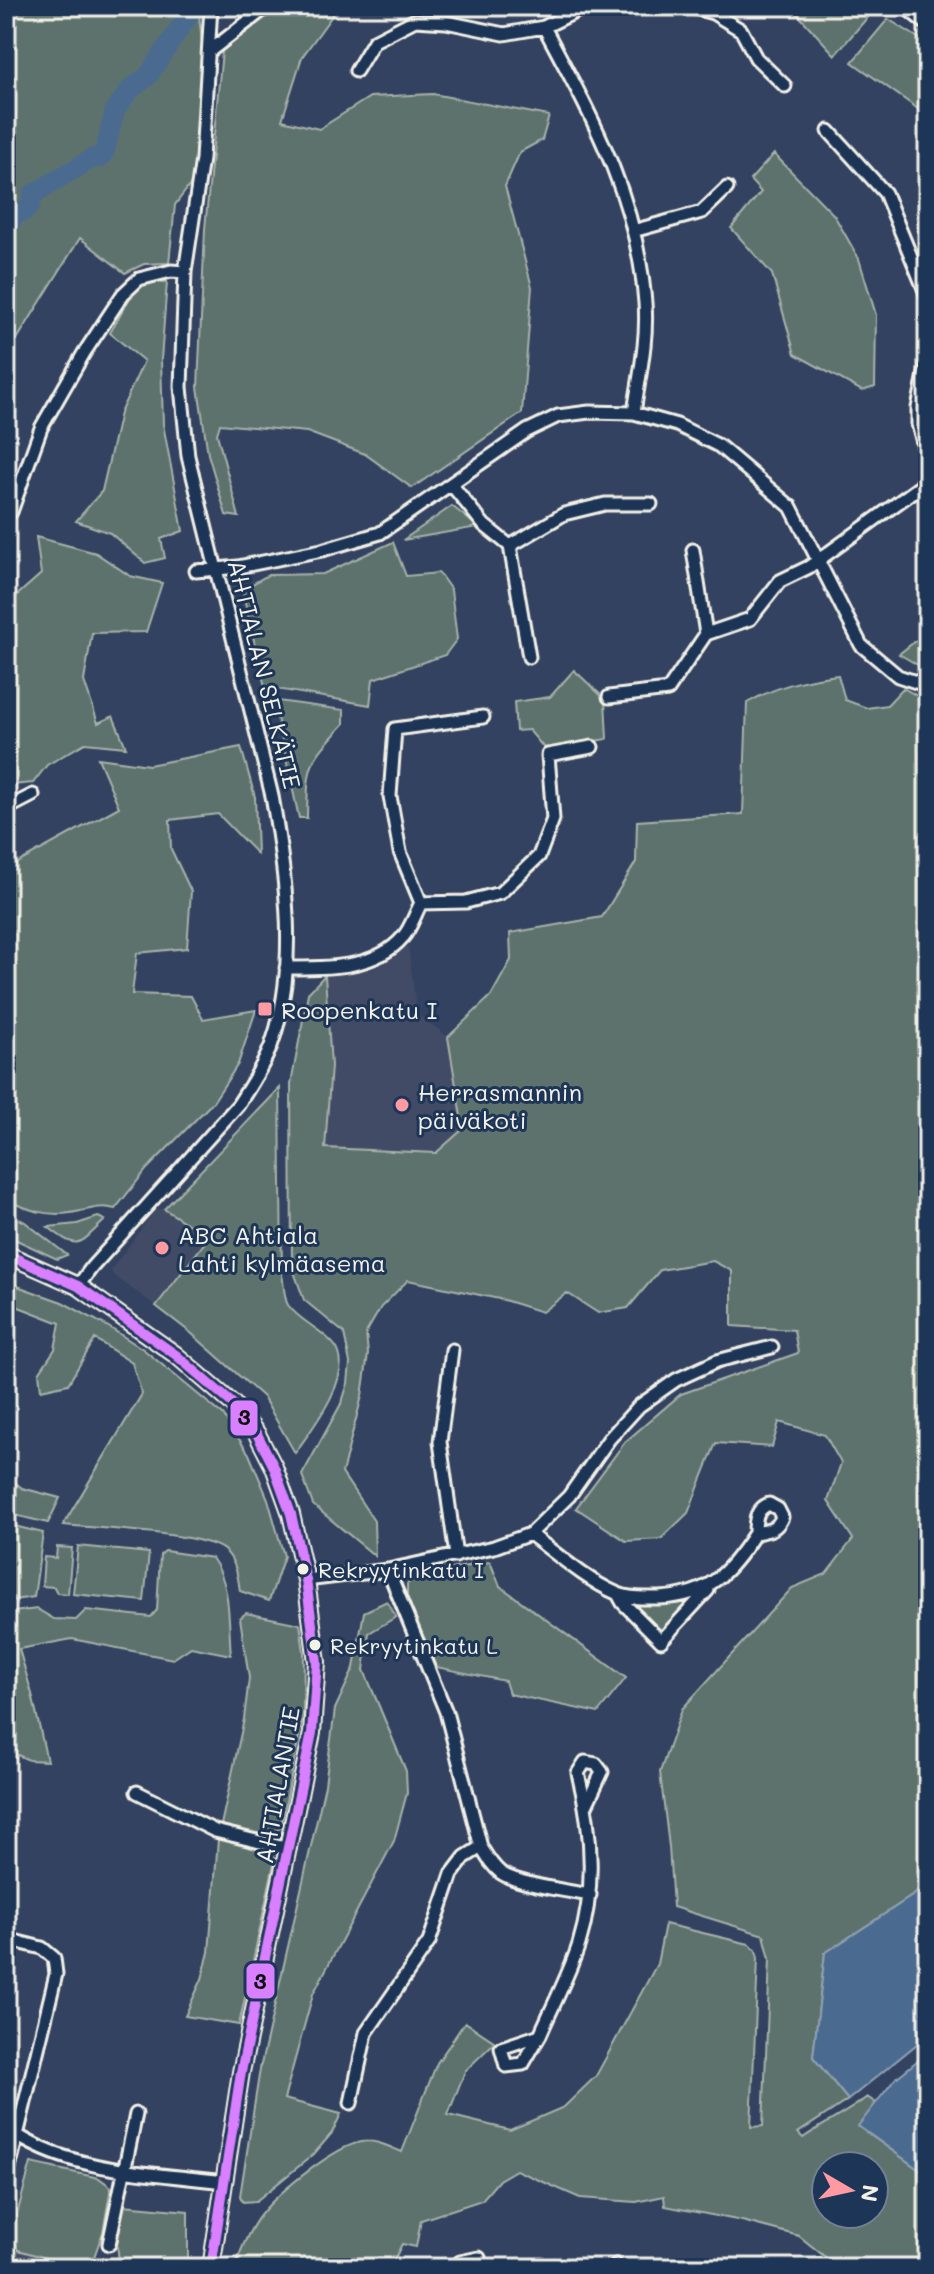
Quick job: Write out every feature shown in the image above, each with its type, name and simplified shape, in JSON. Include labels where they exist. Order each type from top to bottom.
[{"type":"main road","name":"AHTIALANTIE","points":[[6,1254],[78,1286],[176,1355],[233,1404],[257,1434],[274,1467],[291,1514],[306,1580],[317,1662],[312,1733],[244,2057],[211,2268]]},
{"type":"street","name":"AHTIALAN SELKÄTIE","points":[[78,1286],[238,1105],[271,1046],[286,968],[286,907],[281,847],[272,796],[188,456],[182,401],[185,272],[202,159],[211,6]]},
{"type":"street","points":[[210,51],[268,6]]},
{"type":"street","points":[[356,71],[374,41],[415,20],[446,22],[504,34],[544,27],[587,6]]},
{"type":"street","points":[[688,6],[713,13],[741,30],[756,58],[785,86]]},
{"type":"street","points":[[904,6],[928,25]]},
{"type":"street","points":[[544,27],[611,160],[633,231],[645,304],[644,347],[634,413]]},
{"type":"street","points":[[829,131],[885,193],[928,298]]},
{"type":"street","points":[[633,231],[702,212],[727,188]]},
{"type":"street","points":[[11,512],[41,428],[84,353],[123,294],[139,279],[171,271],[185,272]]},
{"type":"street","points":[[928,360],[918,408],[918,424],[928,461]]},
{"type":"street","points":[[196,571],[322,550],[380,533],[527,431],[558,416],[589,412],[634,413],[677,425],[719,446],[791,507],[861,645],[898,676],[928,686]]},
{"type":"street","points":[[609,697],[668,690],[706,634],[750,619],[780,581],[809,567],[921,486],[928,472]]},
{"type":"street","points":[[451,484],[484,525],[510,546],[529,657]]},
{"type":"street","points":[[510,546],[564,514],[605,504],[651,504]]},
{"type":"street","points":[[693,550],[706,634]]},
{"type":"street","points":[[421,903],[400,852],[390,796],[395,729],[483,717]]},
{"type":"street","points":[[421,903],[466,902],[500,893],[539,856],[553,819],[548,755],[592,747]]},
{"type":"street","points":[[6,809],[33,795]]},
{"type":"street","points":[[286,968],[333,966],[374,959],[403,937],[421,903]]},
{"type":"street","points":[[306,1580],[388,1570],[494,1547],[530,1534],[569,1496],[609,1439],[639,1406],[676,1380],[717,1361],[772,1347]]},
{"type":"street","points":[[452,1350],[440,1442],[456,1556]]},
{"type":"street","points":[[618,1594],[661,1641],[740,1557],[755,1533]]},
{"type":"street","points":[[530,1534],[577,1569],[618,1594],[642,1598],[668,1597],[689,1595],[711,1586]]},
{"type":"street","points":[[388,1570],[446,1712],[481,1847],[491,1864],[503,1875],[590,1895]]},
{"type":"street","points":[[137,1792],[215,1831],[289,1849]]},
{"type":"street","points":[[540,2035],[579,1945],[590,1895],[586,1806]]},
{"type":"street","points":[[351,2103],[366,2033],[429,1942],[452,1874],[465,1857],[481,1847]]},
{"type":"street","points":[[6,1939],[42,1948],[54,1958],[56,1974],[12,2136],[6,2181]]},
{"type":"street","points":[[109,2244],[136,2114]]},
{"type":"street","points":[[12,2136],[58,2156],[123,2169],[224,2182]]},
{"type":"street","points":[[458,2268],[460,2262],[479,2258],[483,2268]]},
{"type":"shaded area","points":[[408,946],[417,1014],[448,1037],[463,1129],[436,1154],[325,1148],[331,1066],[325,975],[373,969]]},
{"type":"shaded area","points":[[156,1209],[164,1209],[210,1237],[156,1306],[113,1275],[111,1270]]},
{"type":"shaded area","points":[[928,1873],[928,2035],[848,2100],[813,2057],[825,1953],[915,1894]]},
{"type":"shaded area","points":[[928,2052],[928,2176],[858,2126],[895,2079]]},
{"type":"shaded area","points":[[8,2247],[80,2268],[6,2268]]},
{"type":"green space","points":[[6,6],[198,6],[204,60],[193,181],[175,205],[169,263],[144,264],[125,273],[80,238],[6,357]]},
{"type":"green space","points":[[275,6],[339,6],[302,57],[282,120],[319,129],[370,97],[433,94],[549,116],[542,140],[520,152],[505,186],[532,287],[522,413],[412,488],[365,454],[307,432],[220,424],[217,434],[239,517],[226,515],[208,454],[198,387],[205,229],[222,51]]},
{"type":"green space","points":[[790,6],[863,6],[874,10],[835,55]]},
{"type":"green space","points":[[888,19],[928,44],[928,116],[852,62]]},
{"type":"green space","points":[[774,154],[834,215],[859,259],[876,315],[875,387],[862,391],[795,354],[772,274],[731,228],[761,192],[750,180]]},
{"type":"green space","points":[[152,281],[167,282],[161,360],[163,424],[183,531],[161,539],[165,558],[145,563],[110,533],[76,521],[102,491],[120,413],[144,361],[110,333],[135,289]]},
{"type":"green space","points":[[452,506],[478,527],[403,540]]},
{"type":"green space","points":[[36,537],[96,553],[130,576],[162,583],[146,632],[92,633],[84,681],[98,723],[113,716],[126,747],[85,743],[47,765],[33,783],[12,785],[6,773],[6,605],[41,574]]},
{"type":"green space","points":[[393,542],[406,576],[439,573],[451,590],[457,639],[445,655],[373,679],[370,705],[265,687],[242,590],[268,575],[323,574]]},
{"type":"green space","points":[[928,631],[928,671],[899,654]]},
{"type":"green space","points":[[574,670],[605,699],[607,739],[551,748],[543,747],[529,730],[516,731],[514,702],[550,697]]},
{"type":"green space","points":[[838,675],[845,700],[867,708],[887,705],[903,688],[928,702],[928,1873],[915,1894],[825,1953],[813,2057],[848,2100],[798,2133],[803,2138],[867,2097],[876,2103],[859,2127],[928,2176],[928,2268],[839,2268],[799,2236],[665,2206],[664,2196],[636,2202],[580,2198],[516,2170],[499,2180],[482,2200],[421,2220],[416,2247],[402,2244],[390,2268],[235,2268],[246,2239],[262,2213],[281,2193],[323,2161],[366,2141],[402,2152],[437,2063],[465,2022],[495,2042],[465,2071],[448,2115],[510,2130],[564,2107],[596,2076],[657,1964],[665,1924],[749,1944],[756,1950],[751,2127],[763,2126],[770,1959],[764,1935],[673,1907],[660,1772],[682,1709],[792,1588],[826,1574],[853,1539],[828,1501],[841,1463],[825,1435],[779,1422],[772,1447],[716,1443],[688,1513],[661,1539],[626,1541],[576,1508],[625,1442],[681,1394],[798,1353],[794,1330],[732,1326],[732,1271],[713,1261],[660,1270],[628,1308],[598,1313],[567,1293],[542,1312],[504,1300],[408,1280],[381,1307],[366,1333],[368,1354],[362,1396],[342,1473],[374,1521],[375,1556],[313,1505],[302,1475],[342,1402],[350,1363],[344,1333],[304,1300],[292,1266],[291,1084],[308,993],[325,975],[331,1066],[325,1148],[436,1153],[463,1129],[448,1037],[491,996],[511,960],[510,933],[602,917],[636,862],[637,821],[743,814],[747,703],[802,681]]},
{"type":"green space","points":[[278,701],[344,710],[344,724],[312,766],[307,818],[299,818],[274,704]]},
{"type":"green space","points":[[241,747],[255,797],[257,854],[218,814],[170,820],[171,849],[191,891],[187,948],[137,953],[132,994],[191,996],[203,1019],[256,1010],[238,1064],[213,1102],[147,1169],[115,1209],[53,1214],[6,1200],[6,869],[119,807],[98,758],[149,765]]},
{"type":"green space","points":[[280,1088],[282,1275],[286,1299],[293,1311],[331,1341],[340,1359],[340,1372],[329,1402],[295,1453],[263,1397],[156,1306],[209,1237],[164,1209]]},
{"type":"green space","points":[[10,1214],[67,1255],[57,1259],[6,1235],[6,1220]]},
{"type":"green space","points":[[98,1217],[105,1220],[78,1242],[66,1240],[48,1227],[77,1224]]},
{"type":"green space","points":[[6,1282],[62,1302],[107,1326],[143,1349],[223,1415],[249,1454],[268,1499],[284,1556],[269,1601],[240,1591],[232,1560],[225,1551],[214,1545],[174,1536],[63,1525],[142,1394],[132,1363],[95,1339],[68,1384],[41,1390],[39,1373],[55,1349],[60,1323],[6,1302]]},
{"type":"green space","points":[[6,1475],[22,1488],[60,1498],[48,1523],[6,1513]]},
{"type":"green space","points":[[6,1524],[43,1533],[34,1597],[6,1601]]},
{"type":"green space","points":[[78,1546],[149,1553],[144,1601],[73,1594]]},
{"type":"green space","points":[[57,1547],[72,1548],[68,1594],[57,1593],[54,1587],[42,1586],[44,1557],[56,1558]]},
{"type":"green space","points":[[165,1551],[212,1558],[226,1592],[231,1655],[191,1647],[173,1659],[72,1639],[19,1649],[47,1761],[29,1760],[6,1750],[10,1651],[6,1639],[6,1613],[37,1609],[54,1619],[76,1620],[86,1610],[151,1617],[157,1610],[160,1555]]},
{"type":"green space","points":[[490,1562],[500,1586],[626,1678],[598,1713],[509,1694],[505,1681],[436,1667],[407,1597],[407,1584],[418,1575]]},
{"type":"green space","points":[[387,1601],[396,1617],[369,1633],[364,1670],[406,1771],[407,1793],[394,1841],[313,1994],[284,2099],[341,2114],[332,2133],[314,2154],[256,2201],[243,2202],[240,2196],[260,2069],[325,1785],[335,1709],[354,1668],[364,1612]]},
{"type":"green space","points":[[691,1601],[670,1628],[661,1632],[631,1602],[655,1604]]},
{"type":"green space","points":[[246,1613],[300,1624],[304,1652],[303,1716],[281,1827],[271,1836],[221,1825],[244,1719],[249,1678],[240,1618]]},
{"type":"green space","points":[[218,1839],[268,1851],[275,1859],[239,2025],[185,2016],[202,1979],[209,1952]]},
{"type":"green space","points":[[31,2163],[99,2178],[111,2187],[103,2232],[90,2268],[80,2268],[8,2247]]},
{"type":"green space","points":[[123,2205],[188,2211],[188,2268],[120,2268],[117,2245]]},
{"type":"waterway","points":[[6,229],[16,214],[28,208],[33,194],[93,158],[100,158],[105,151],[115,110],[130,90],[148,76],[194,7]]},
{"type":"transit line","name":"3","points":[[6,1254],[78,1286],[176,1355],[233,1404],[257,1434],[274,1467],[291,1514],[306,1580],[317,1662],[312,1733],[241,2072],[211,2268]]},
{"type":"place","name":"Roopenkatu I","points":[[265,1009]]},
{"type":"place","name":"Herrasmannin päiväkoti","points":[[402,1105]]},
{"type":"place","name":"ABC Ahtiala Lahti kylmäasema","points":[[162,1248]]},
{"type":"place","name":"Rekryytinkatu I","points":[[303,1569]]},
{"type":"place","name":"Rekryytinkatu L","points":[[315,1645]]}]
